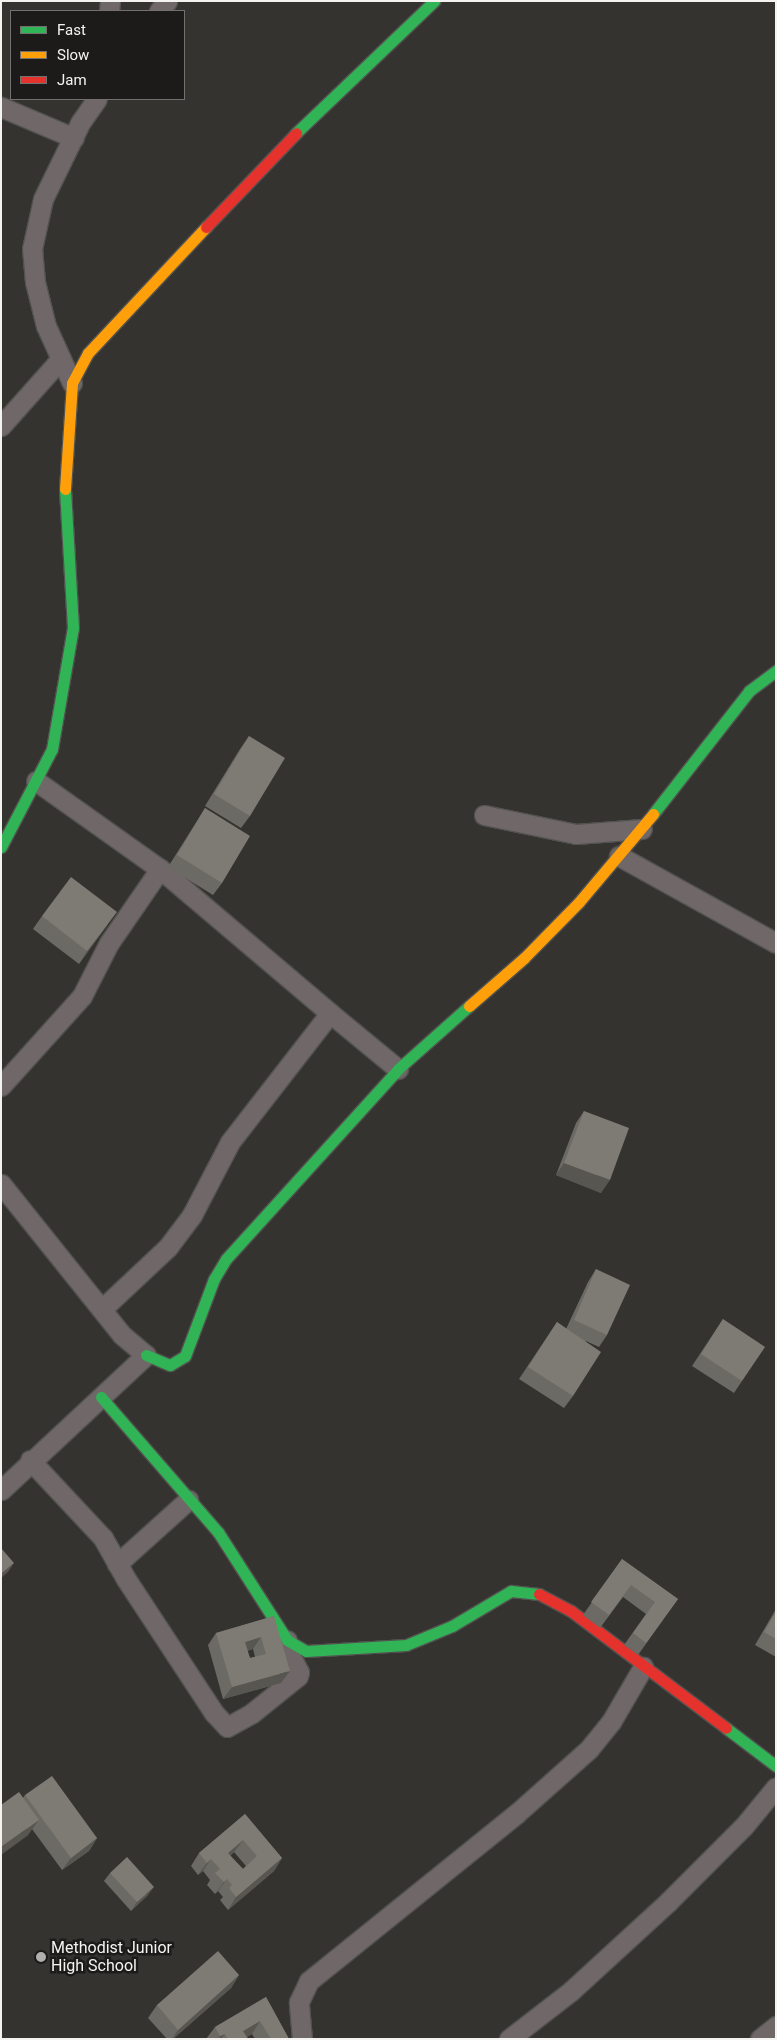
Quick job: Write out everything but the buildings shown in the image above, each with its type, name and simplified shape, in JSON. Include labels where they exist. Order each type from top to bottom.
[{"type":"street","points":[[1,848],[52,749],[73,628],[64,475],[72,383],[88,353],[134,300],[330,99],[434,1]]},
{"type":"street","points":[[77,130],[87,100]]},
{"type":"street","points":[[72,383],[59,361],[37,291],[32,249],[43,199],[77,130],[96,100]]},
{"type":"street","points":[[1,107],[77,130]]},
{"type":"street","points":[[1,426],[59,361]]},
{"type":"street","points":[[1,1184],[122,1335],[146,1355],[170,1365],[185,1356],[214,1279],[226,1259],[398,1069],[524,958],[579,902],[642,829],[737,705],[749,691],[776,670]]},
{"type":"street","points":[[36,781],[160,869],[398,1069]]},
{"type":"street","points":[[484,815],[576,834],[642,829]]},
{"type":"street","points":[[619,856],[776,943]]},
{"type":"street","points":[[1,1086],[82,996],[109,943],[160,869]]},
{"type":"street","points":[[102,1309],[168,1247],[192,1215],[230,1142],[330,1013]]},
{"type":"street","points":[[1,1490],[30,1460],[146,1355]]},
{"type":"street","points":[[100,1397],[188,1500],[218,1532],[287,1640],[306,1651],[406,1645],[452,1626],[511,1591],[544,1594],[571,1611],[643,1668],[776,1766]]},
{"type":"street","points":[[30,1460],[104,1538],[117,1564],[214,1713],[227,1727],[252,1713],[298,1676],[299,1672],[288,1653],[287,1640]]},
{"type":"street","points":[[117,1564],[188,1500]]},
{"type":"street","points":[[302,2039],[299,2002],[309,1981],[516,1814],[589,1748],[611,1722],[643,1668]]},
{"type":"street","points":[[520,2036],[668,1902],[744,1826],[776,1786]]},
{"type":"street","points":[[760,2039],[776,2026]]},
{"type":"traffic: fast","points":[[296,133],[434,1]]},
{"type":"traffic: fast","points":[[1,847],[52,749],[73,628],[65,489]]},
{"type":"traffic: fast","points":[[653,814],[749,691],[776,671]]},
{"type":"traffic: fast","points":[[146,1355],[170,1365],[185,1356],[214,1279],[226,1259],[398,1069],[469,1006]]},
{"type":"traffic: fast","points":[[101,1397],[218,1532],[287,1640],[306,1651],[406,1645],[452,1626],[511,1591],[539,1594]]},
{"type":"traffic: fast","points":[[726,1728],[776,1766]]},
{"type":"traffic: slow","points":[[65,489],[72,383],[88,353],[206,227]]},
{"type":"traffic: slow","points":[[469,1006],[524,958],[579,902],[653,814]]},
{"type":"traffic: jam","points":[[206,227],[296,133]]},
{"type":"traffic: jam","points":[[539,1594],[571,1611],[726,1728]]},
{"type":"place","name":"Methodist Junior High School","points":[[41,1957]]}]
